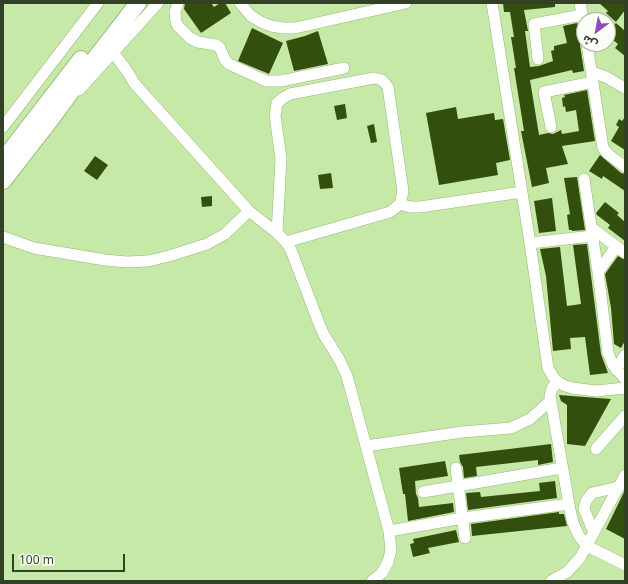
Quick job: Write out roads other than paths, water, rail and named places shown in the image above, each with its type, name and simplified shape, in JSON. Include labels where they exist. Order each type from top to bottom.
[{"type":"highway","points":[[3,160],[125,3]]},
{"type":"highway","points":[[3,181],[138,3]]},
{"type":"street","points":[[3,128],[98,3]]},
{"type":"street","points":[[52,118],[102,66],[158,3]]},
{"type":"street","points":[[178,3],[175,12],[176,22],[190,38],[198,42],[216,45],[220,48],[225,60],[229,64],[266,81],[281,82],[344,68]]},
{"type":"street","points":[[240,3],[251,16],[261,22],[271,26],[283,28],[294,28],[390,5],[406,3]]},
{"type":"street","points":[[492,3],[530,243],[547,362],[550,373],[558,382],[572,388],[588,391],[625,388]]},
{"type":"street","points":[[538,58],[534,24],[576,20]]},
{"type":"street","points":[[113,52],[134,83],[249,211],[277,233],[286,242],[291,250],[320,326],[345,372],[388,531],[391,550],[388,562],[382,573],[372,581]]},
{"type":"street","points":[[588,52],[603,148],[608,154],[625,167]]},
{"type":"street","points":[[551,127],[544,92],[593,77],[606,77],[625,88]]},
{"type":"street","points":[[277,233],[281,159],[275,111],[280,100],[290,94],[374,78],[380,79],[388,87],[403,191],[400,204],[390,212],[286,242]]},
{"type":"street","points":[[584,179],[608,353],[616,370],[625,379]]},
{"type":"street","points":[[400,204],[410,207],[420,207],[522,192]]},
{"type":"street","points":[[3,237],[49,251],[116,262],[138,262],[159,259],[208,244],[225,234],[249,211]]},
{"type":"street","points":[[530,243],[592,232],[621,250],[598,272]]},
{"type":"street","points":[[616,370],[625,355]]},
{"type":"street","points":[[558,382],[552,388],[550,396],[571,517],[576,530],[587,546],[625,565]]},
{"type":"street","points":[[366,446],[462,432],[511,428],[530,419],[551,400]]},
{"type":"street","points":[[596,449],[625,416]]},
{"type":"street","points":[[456,468],[465,538]]},
{"type":"street","points":[[423,492],[562,468]]},
{"type":"street","points":[[551,581],[572,568],[580,558],[625,476]]},
{"type":"street","points":[[594,533],[584,509],[586,501],[592,493],[619,487]]},
{"type":"street","points":[[388,531],[463,518],[568,504]]}]
